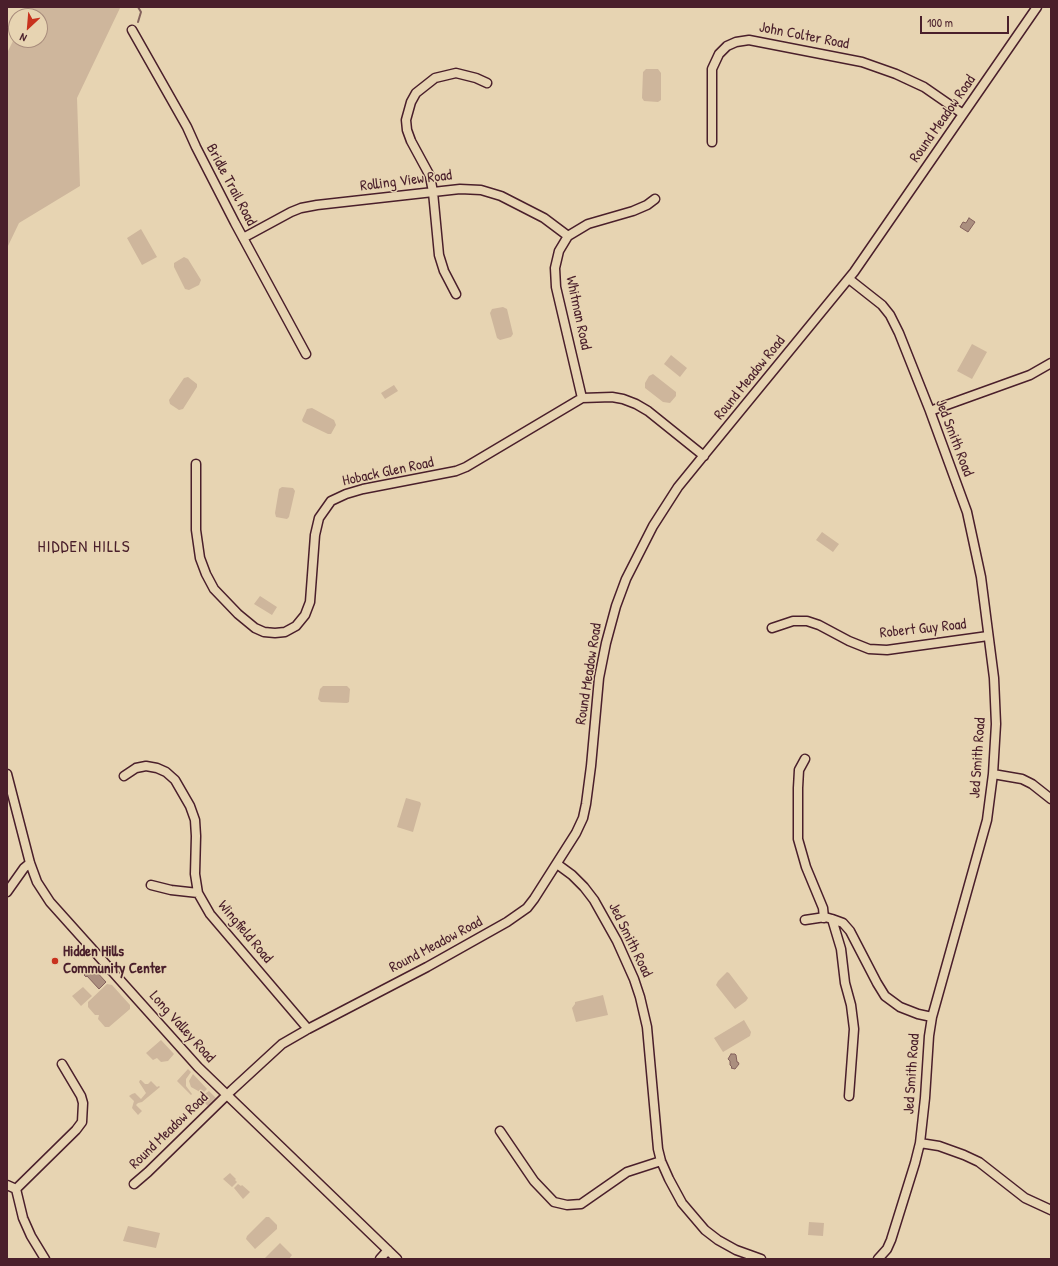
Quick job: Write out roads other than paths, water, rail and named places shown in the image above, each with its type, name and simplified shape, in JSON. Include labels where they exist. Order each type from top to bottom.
[{"type":"street","name":"Round Meadow Road","points":[[134,1184],[278,1047],[308,1029],[427,967],[516,917],[527,908],[534,899],[576,833],[584,811],[591,766],[600,678],[606,643],[616,606],[634,561],[653,526],[678,487],[849,278],[1037,7]]},
{"type":"street","name":"Bridle Trail Road","points":[[132,30],[187,127],[243,238],[306,354]]},
{"type":"street","name":"John Colter Road","points":[[712,142],[712,69],[719,54],[727,46],[736,42],[749,40],[862,62],[896,74],[924,87],[963,114]]},
{"type":"street","points":[[456,294],[444,271],[439,255],[434,192],[430,176],[411,141],[407,130],[406,120],[410,102],[416,92],[435,78],[456,74],[476,78],[487,83]]},
{"type":"street","name":"Rolling View Road","points":[[243,238],[301,208],[460,189],[481,190],[501,196],[544,218],[568,236]]},
{"type":"street","points":[[568,236],[588,224],[633,211],[647,205],[655,199]]},
{"type":"street","name":"Whitman Road","points":[[568,236],[559,251],[555,268],[556,287],[582,398]]},
{"type":"street","name":"Jed Smith Road","points":[[849,278],[882,305],[890,315],[899,333],[930,411],[967,512],[981,577],[994,678],[996,724],[993,774],[987,820],[932,1017],[929,1036],[925,1104],[920,1143],[891,1240],[880,1259]]},
{"type":"street","points":[[930,411],[1030,375],[1051,363]]},
{"type":"street","name":"Hoback Glen Road","points":[[196,464],[196,530],[200,558],[206,574],[214,589],[238,614],[255,628],[264,632],[275,633],[285,632],[296,626],[305,615],[310,602],[315,535],[319,518],[330,501],[346,494],[362,489],[456,471],[466,467],[582,398],[612,397],[636,404],[648,411],[704,456]]},
{"type":"street","name":"Robert Guy Road","points":[[772,628],[793,621],[807,621],[820,625],[849,641],[869,648],[887,650],[988,636]]},
{"type":"street","points":[[805,759],[799,770],[798,840],[806,867],[841,949],[845,983],[851,1005],[854,1029],[850,1066],[849,1096]]},
{"type":"street","name":"Wingfield Road","points":[[124,776],[136,768],[146,766],[157,768],[166,772],[175,780],[190,806],[195,820],[195,874],[198,893],[214,921],[308,1029]]},
{"type":"street","name":"Long Valley Road","points":[[7,774],[30,863],[37,882],[50,902],[187,1055],[227,1096],[397,1259]]},
{"type":"street","points":[[993,774],[1022,779],[1032,784],[1051,799]]},
{"type":"street","points":[[7,892],[24,868],[30,863]]},
{"type":"street","name":"Jed Smith Road","points":[[557,864],[572,875],[594,900],[617,941],[634,978],[647,1027],[658,1149],[661,1161],[669,1178],[682,1203],[705,1230],[718,1240],[736,1250],[761,1259]]},
{"type":"street","points":[[151,885],[171,890],[198,893]]},
{"type":"street","points":[[805,920],[828,918],[843,923],[850,931],[885,996],[900,1007],[918,1014],[932,1017]]},
{"type":"street","points":[[16,1189],[76,1130],[82,1122],[83,1103],[81,1096],[62,1064]]},
{"type":"street","points":[[500,1131],[534,1181],[554,1202],[567,1205],[581,1204],[627,1172],[661,1161]]},
{"type":"street","points":[[920,1143],[939,1146],[964,1154],[979,1162],[1025,1198],[1051,1210]]},
{"type":"street","points":[[7,1185],[16,1189]]},
{"type":"street","points":[[16,1189],[23,1218],[31,1236],[45,1259]]},
{"type":"street","points":[[380,1259],[388,1250]]},
{"type":"waterway","points":[[138,7],[141,12],[138,22]]},
{"type":"place","name":"Hidden Hills Community Center","points":[[55,961]]},
{"type":"district","name":"HIDDEN HILLS","points":[[84,547]]}]
